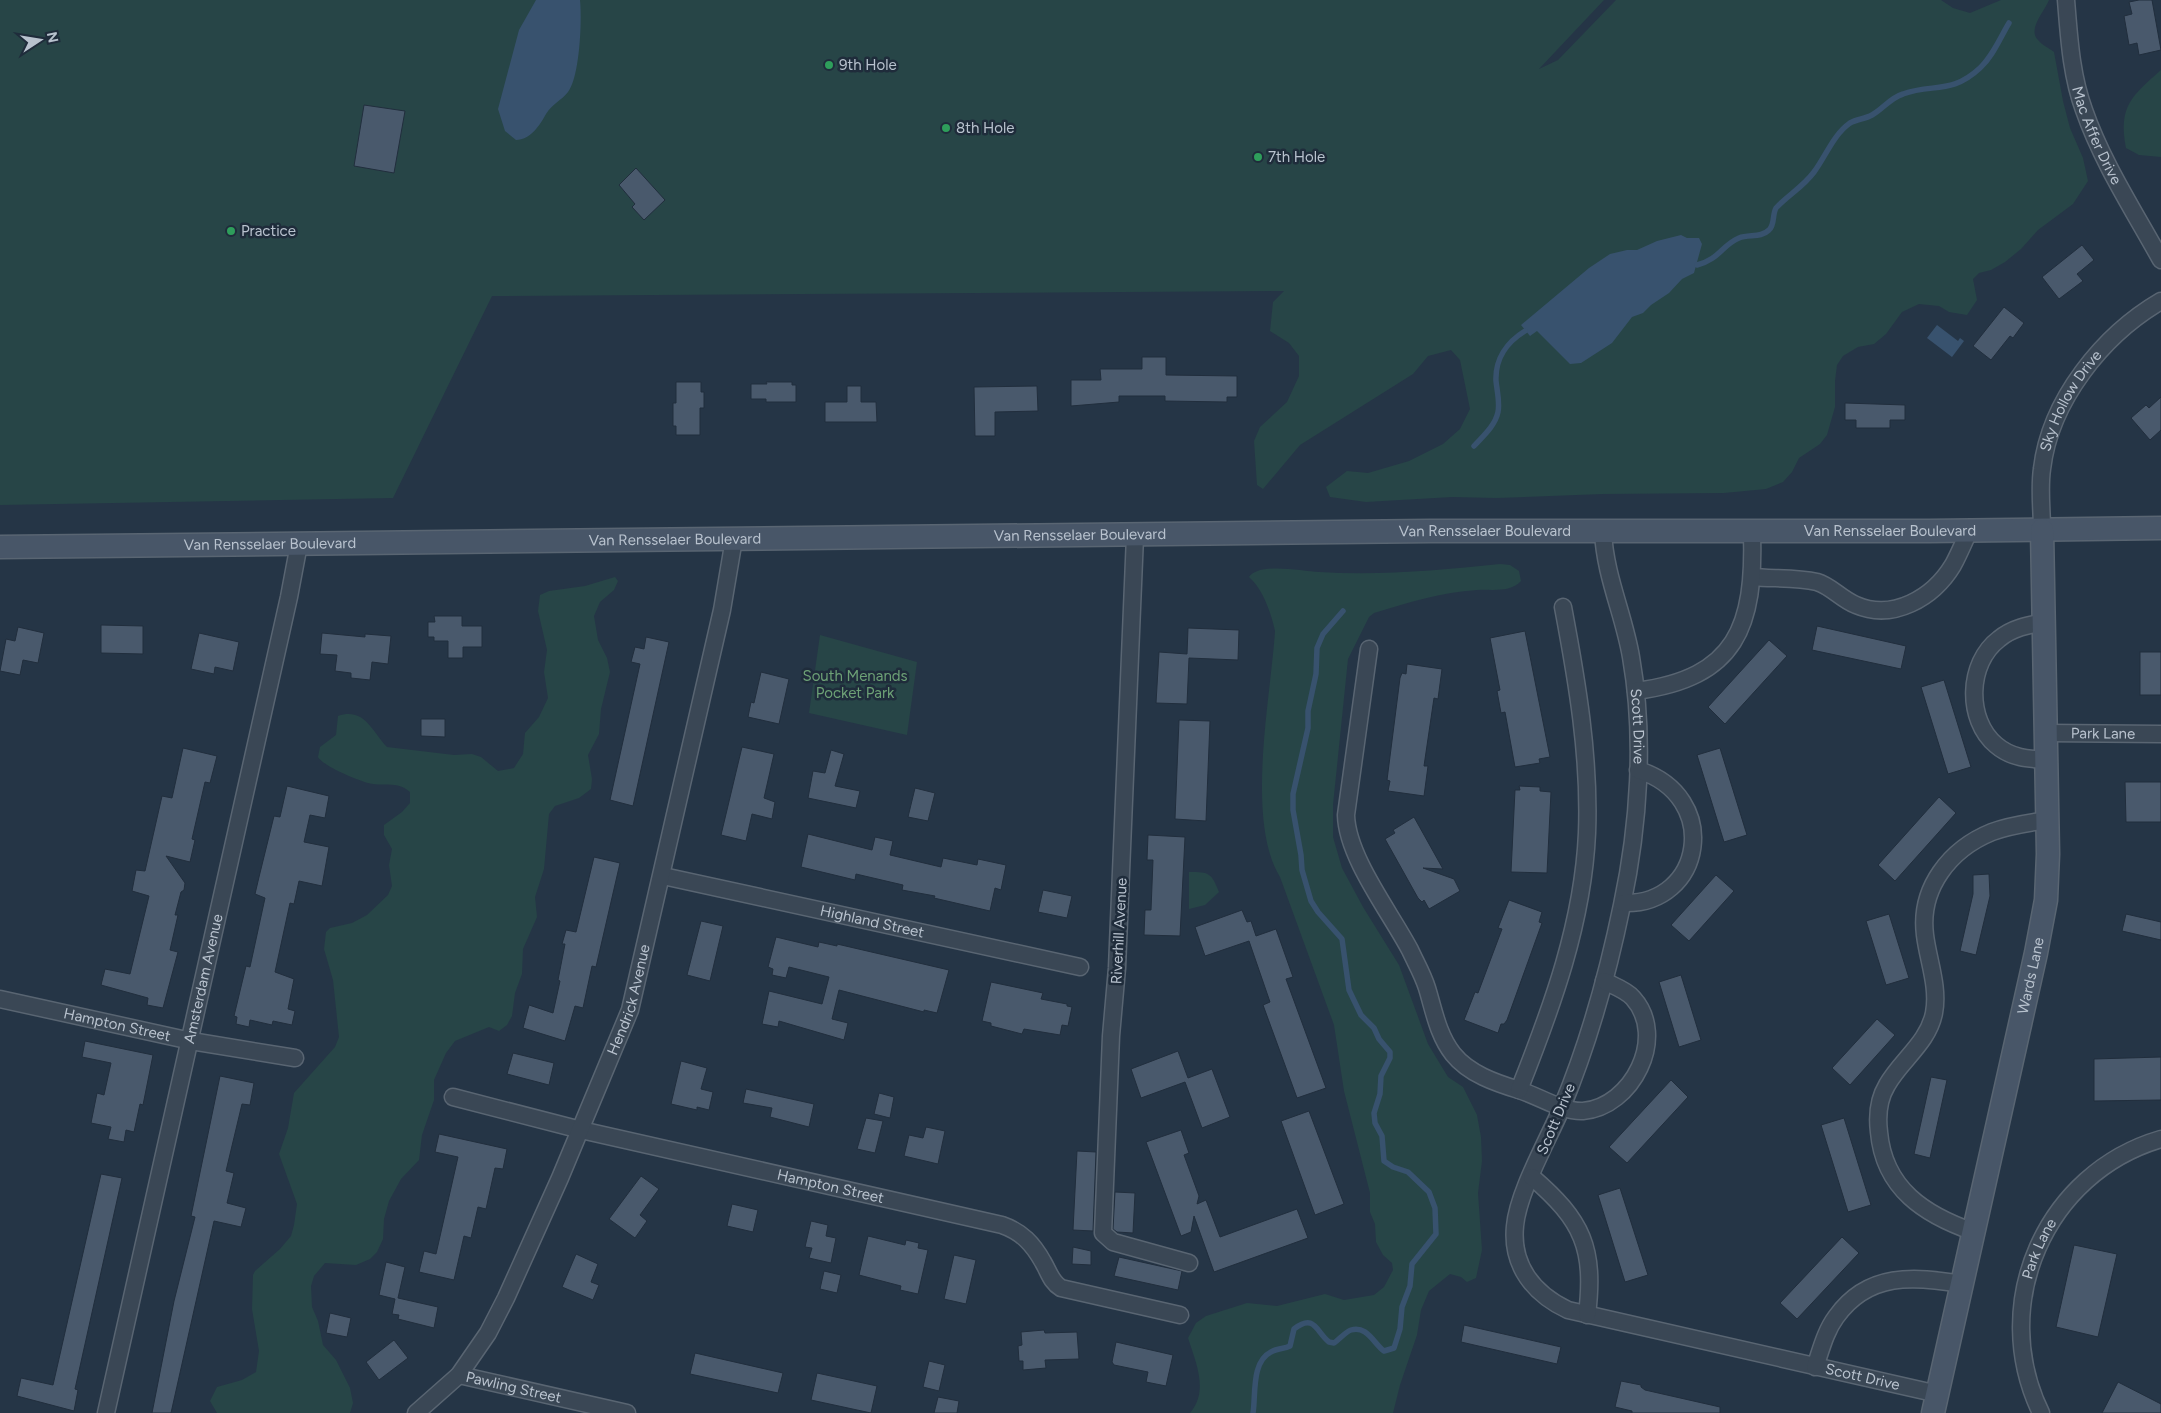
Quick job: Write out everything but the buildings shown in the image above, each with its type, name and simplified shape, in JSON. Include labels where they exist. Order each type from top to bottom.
[{"type":"main road","name":"Van Rensselaer Boulevard","points":[[0,547],[1134,536],[1430,531],[1752,532],[2161,528]]},
{"type":"main road","name":"Wards Lane","points":[[1935,1403],[2042,924],[2047,880],[2047,733],[2042,530]]},
{"type":"street","name":"Mac Affer Drive","points":[[2066,0],[2074,71],[2083,109],[2102,151],[2161,260]]},
{"type":"street","name":"Sky Hollow Drive","points":[[2042,530],[2041,481],[2044,458],[2050,436],[2070,391],[2090,363],[2110,341],[2161,301]]},
{"type":"street","points":[[1752,577],[1817,582],[1856,606],[1878,610],[1895,609],[1918,600],[1936,587],[1953,565],[1969,531]]},
{"type":"street","name":"Scott Drive","points":[[1603,532],[1606,566],[1627,636],[1636,691],[1638,770],[1633,839],[1623,903],[1604,981],[1582,1054],[1562,1106],[1520,1202],[1515,1224],[1515,1246],[1521,1268],[1534,1288],[1544,1298],[1568,1310],[1815,1367],[1935,1403]]},
{"type":"street","points":[[1636,691],[1666,687],[1684,681],[1702,672],[1721,658],[1741,626],[1752,577],[1752,532]]},
{"type":"street","name":"Riverhill Avenue","points":[[1134,536],[1118,968],[1112,1036],[1104,1233],[1113,1242],[1189,1263]]},
{"type":"street","name":"Hendrick Avenue","points":[[416,1413],[459,1375],[488,1332],[506,1298],[581,1130],[630,1010],[663,876],[722,610],[734,539]]},
{"type":"street","name":"Amsterdam Avenue","points":[[106,1413],[191,1041],[300,544]]},
{"type":"street","points":[[1519,1090],[1544,1028],[1566,955],[1579,899],[1585,854],[1586,761],[1575,670],[1563,607]]},
{"type":"street","points":[[2045,622],[2017,628],[1994,642],[1982,659],[1974,691],[1979,720],[1987,735],[1996,745],[2020,757],[2047,760]]},
{"type":"street","points":[[1369,649],[1346,815],[1349,839],[1417,964],[1438,1027],[1449,1049],[1460,1061],[1479,1074],[1507,1087],[1562,1106],[1585,1110],[1613,1101],[1625,1091],[1634,1079],[1645,1053],[1646,1032],[1639,1008],[1626,992],[1604,981]]},
{"type":"street","name":"Park Lane","points":[[2047,733],[2161,734]]},
{"type":"street","points":[[1623,903],[1647,902],[1666,892],[1682,872],[1693,844],[1689,813],[1677,793],[1652,774],[1638,770]]},
{"type":"street","points":[[1974,1232],[1941,1220],[1914,1201],[1900,1187],[1888,1168],[1882,1151],[1878,1119],[1880,1104],[1888,1082],[1922,1040],[1934,1014],[1934,981],[1924,921],[1928,893],[1936,878],[1949,862],[1982,837],[2016,825],[2047,820]]},
{"type":"street","name":"Highland Street","points":[[663,876],[1080,968]]},
{"type":"street","name":"Hampton Street","points":[[0,999],[191,1041],[295,1058]]},
{"type":"street","name":"Hampton Street","points":[[453,1097],[581,1130],[1002,1225],[1016,1230],[1032,1244],[1050,1277],[1061,1288],[1180,1315]]},
{"type":"street","name":"Park Lane","points":[[2042,1413],[2026,1371],[2020,1320],[2026,1282],[2042,1238],[2063,1205],[2087,1179],[2120,1155],[2161,1139]]},
{"type":"street","points":[[1532,1177],[1563,1206],[1584,1240],[1589,1264],[1590,1289],[1587,1315]]},
{"type":"street","points":[[1815,1367],[1828,1329],[1836,1317],[1866,1290],[1876,1285],[1909,1278],[1962,1284]]},
{"type":"street","name":"Pawling Street","points":[[459,1375],[627,1413]]},
{"type":"green space","points":[[0,0],[1604,0],[1539,69],[1558,60],[1616,0],[1941,0],[1953,8],[1970,13],[2001,0],[2049,0],[2036,25],[2035,36],[2054,52],[2070,128],[2083,158],[2088,181],[2073,204],[2038,230],[2021,249],[2005,262],[1991,270],[1979,273],[1973,279],[1977,300],[1967,315],[1949,312],[1939,306],[1919,304],[1902,312],[1886,334],[1874,344],[1858,347],[1843,356],[1837,365],[1835,407],[1827,435],[1820,444],[1799,458],[1792,472],[1783,482],[1766,489],[1724,493],[1603,494],[1496,498],[1452,497],[1366,502],[1330,497],[1326,487],[1347,471],[1368,473],[1409,461],[1443,444],[1460,429],[1470,409],[1460,360],[1451,350],[1428,356],[1413,374],[1300,445],[1263,489],[1257,485],[1254,441],[1260,427],[1287,402],[1299,376],[1299,356],[1289,343],[1270,331],[1273,302],[1284,291],[492,296],[393,498],[0,505]]},
{"type":"green space","points":[[2161,70],[2161,157],[2139,155],[2126,148],[2124,122],[2126,112],[2135,95]]},
{"type":"green space","points":[[1500,564],[1510,565],[1519,571],[1521,581],[1517,585],[1500,590],[1464,591],[1425,598],[1374,613],[1369,617],[1348,659],[1333,805],[1333,837],[1342,868],[1363,907],[1399,965],[1428,1044],[1448,1077],[1463,1087],[1477,1115],[1481,1137],[1482,1161],[1478,1193],[1482,1250],[1476,1278],[1467,1282],[1461,1277],[1450,1274],[1429,1291],[1421,1310],[1417,1335],[1400,1385],[1393,1413],[1190,1413],[1199,1396],[1200,1386],[1197,1367],[1188,1338],[1196,1323],[1206,1316],[1247,1303],[1277,1306],[1325,1294],[1344,1300],[1374,1295],[1384,1287],[1393,1270],[1392,1263],[1383,1255],[1376,1242],[1375,1224],[1370,1212],[1370,1193],[1344,1091],[1334,1025],[1270,853],[1264,824],[1262,791],[1263,757],[1275,631],[1269,609],[1258,588],[1249,577],[1254,572],[1271,569],[1342,573],[1387,573]]},
{"type":"green space","points":[[615,577],[618,581],[614,590],[600,602],[594,616],[598,640],[607,658],[610,672],[601,709],[599,734],[588,755],[592,779],[591,789],[579,798],[555,806],[549,814],[544,869],[535,897],[537,917],[523,949],[522,974],[515,993],[512,1016],[507,1025],[499,1031],[489,1027],[455,1041],[446,1053],[434,1080],[434,1100],[422,1135],[419,1160],[401,1179],[389,1201],[384,1219],[383,1239],[377,1252],[370,1259],[356,1265],[325,1263],[314,1276],[311,1286],[312,1307],[318,1321],[323,1345],[336,1360],[350,1388],[353,1403],[350,1413],[217,1413],[210,1401],[217,1387],[242,1380],[256,1372],[259,1351],[252,1309],[253,1275],[291,1236],[294,1225],[297,1204],[279,1154],[288,1128],[294,1093],[335,1047],[339,1037],[333,980],[324,949],[326,932],[330,928],[352,923],[367,915],[388,895],[392,886],[389,865],[392,849],[384,835],[384,825],[402,812],[410,803],[410,792],[405,788],[395,785],[368,783],[349,776],[321,761],[318,757],[320,747],[336,735],[338,716],[347,714],[361,718],[387,747],[454,755],[472,754],[481,757],[498,771],[514,768],[523,754],[525,733],[539,717],[548,698],[544,672],[547,650],[538,611],[540,595],[549,591],[585,586]]},
{"type":"green space","name":"South Menands Pocket Park","points":[[820,635],[917,662],[907,735],[809,713]]},
{"type":"green space","points":[[1189,872],[1206,873],[1212,877],[1219,892],[1205,905],[1189,909]]},
{"type":"water","points":[[536,0],[580,0],[581,21],[578,61],[568,92],[548,111],[541,123],[530,135],[516,140],[505,131],[498,109],[519,30]]},
{"type":"water","points":[[1681,235],[1687,238],[1699,238],[1702,244],[1694,273],[1682,279],[1669,293],[1643,313],[1632,317],[1612,343],[1581,363],[1570,364],[1537,331],[1530,336],[1521,325],[1589,268],[1610,254],[1637,250],[1657,241]]},
{"type":"water","points":[[1937,325],[1958,341],[1960,338],[1964,341],[1952,357],[1927,338]]},
{"type":"waterway","points":[[1697,265],[1716,256],[1728,244],[1739,238],[1759,235],[1769,230],[1776,208],[1810,177],[1839,133],[1850,123],[1872,115],[1894,98],[1903,94],[1951,85],[1970,76],[1989,58],[2009,23]]},
{"type":"waterway","points":[[1474,446],[1485,435],[1498,412],[1499,400],[1496,373],[1500,358],[1513,340],[1525,331]]},
{"type":"waterway","points":[[1253,1413],[1257,1371],[1260,1363],[1271,1352],[1290,1346],[1294,1329],[1301,1325],[1311,1323],[1329,1342],[1334,1343],[1349,1331],[1357,1329],[1370,1336],[1384,1351],[1394,1348],[1400,1329],[1402,1307],[1410,1286],[1412,1264],[1436,1234],[1435,1208],[1429,1192],[1408,1172],[1393,1167],[1384,1161],[1382,1136],[1375,1123],[1374,1113],[1380,1094],[1381,1076],[1390,1058],[1390,1052],[1379,1039],[1374,1028],[1361,1015],[1349,990],[1342,939],[1318,912],[1311,901],[1302,870],[1293,810],[1293,794],[1308,728],[1308,711],[1316,674],[1317,648],[1323,634],[1343,611]]},
{"type":"place","name":"9th Hole","points":[[829,65]]},
{"type":"place","name":"8th Hole","points":[[946,128]]},
{"type":"place","name":"7th Hole","points":[[1258,157]]},
{"type":"place","name":"Practice","points":[[231,231]]}]
